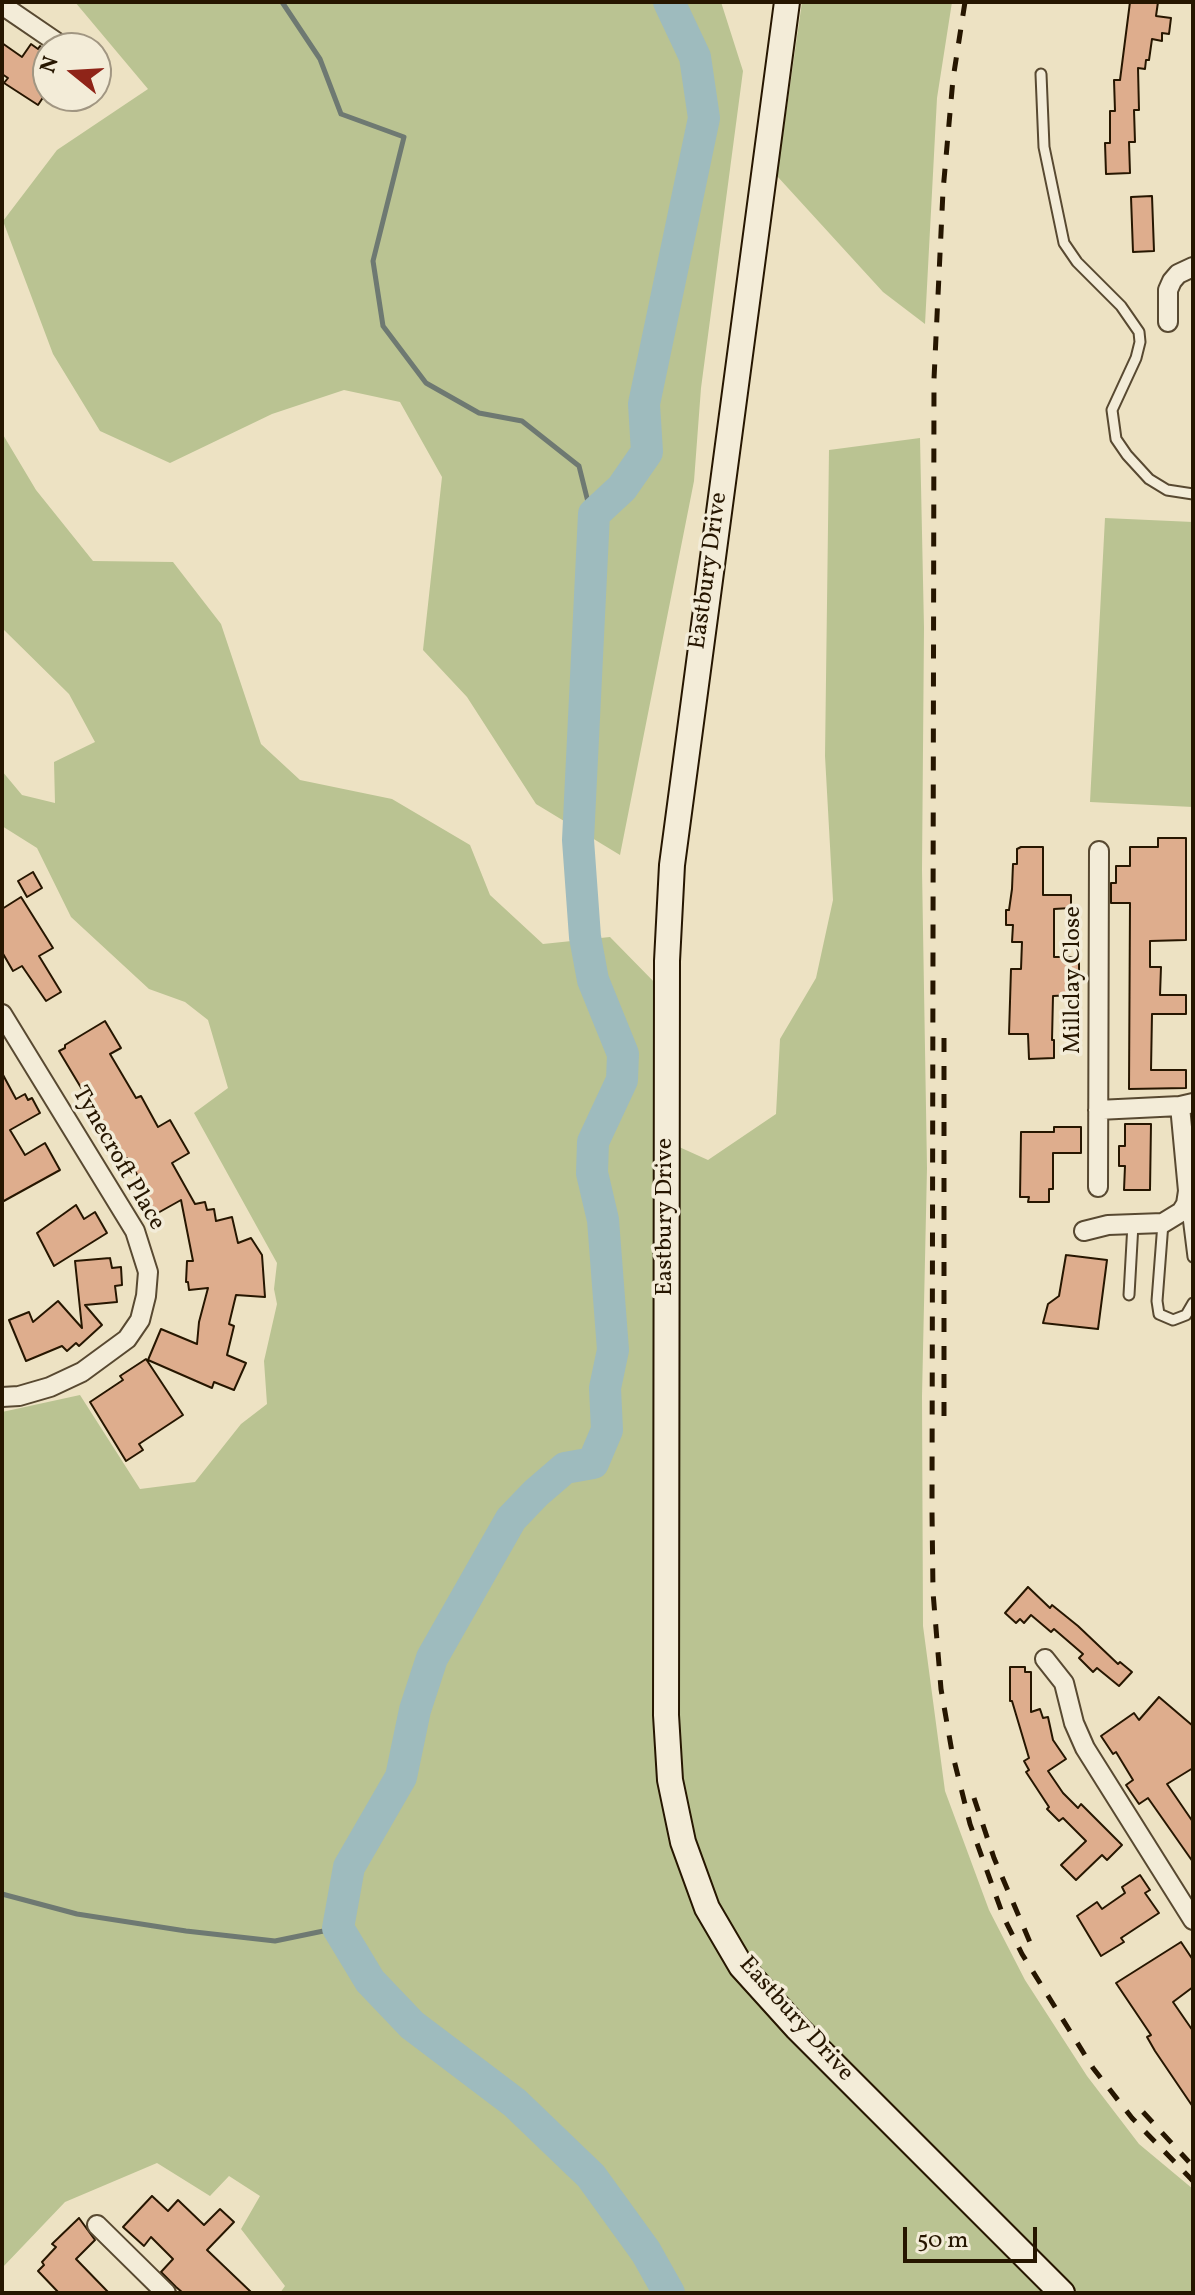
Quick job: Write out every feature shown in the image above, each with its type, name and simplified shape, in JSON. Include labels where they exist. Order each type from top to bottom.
[{"type":"street","name":"Eastbury Drive","points":[[787,2],[672,865],[667,961],[666,1715],[670,1780],[683,1842],[707,1908],[741,1966],[797,2028],[1062,2293]]},
{"type":"street","points":[[2,5],[42,32]]},
{"type":"street","points":[[1168,322],[1168,290],[1172,281],[1178,274],[1193,267]]},
{"type":"street","name":"Millclay Close","points":[[1098,1187],[1099,851]]},
{"type":"street","name":"Tynecroft Place","points":[[2,1014],[135,1231],[148,1272],[140,1320],[127,1339],[95,1364],[61,1382],[19,1396],[2,1397]]},
{"type":"street","points":[[1084,1231],[1108,1225],[1163,1223],[1175,1217],[1186,1204],[1186,1105],[1098,1110]]},
{"type":"street","points":[[1045,1659],[1064,1683],[1074,1723],[1085,1748],[1191,1913]]},
{"type":"street","points":[[97,2225],[166,2293]]},
{"type":"lane","points":[[1041,74],[1044,147],[1064,243],[1077,262],[1127,312],[1139,332],[1136,358],[1112,410],[1116,439],[1149,479],[1167,490],[1193,494]]},
{"type":"lane","points":[[1186,1204],[1193,1257]]},
{"type":"lane","points":[[1163,1223],[1157,1301],[1159,1314],[1173,1320],[1186,1315],[1193,1303]]},
{"type":"lane","points":[[1129,1295],[1133,1224]]},
{"type":"green space","points":[[75,2],[721,2],[743,71],[701,388],[694,481],[620,855],[536,804],[467,697],[423,650],[442,477],[400,402],[344,390],[272,414],[170,463],[100,431],[53,354],[3,221],[57,150],[148,89],[112,46],[112,32],[100,32]]},
{"type":"green space","points":[[802,2],[952,2],[937,98],[925,324],[883,292],[777,176]]},
{"type":"green space","points":[[2,433],[36,490],[93,561],[173,562],[221,624],[261,744],[300,780],[392,799],[470,845],[490,895],[543,944],[610,937],[659,987],[657,1137],[708,1160],[776,1114],[780,1039],[816,978],[833,900],[825,756],[829,450],[920,438],[927,1168],[922,1396],[923,1626],[945,1791],[989,1910],[1025,1980],[1087,2076],[1139,2144],[1193,2189],[1193,2293],[280,2293],[285,2286],[241,2229],[260,2196],[229,2176],[210,2196],[157,2163],[65,2202],[2,2268],[2,1412],[80,1395],[140,1489],[195,1482],[241,1424],[267,1404],[264,1361],[277,1304],[274,1289],[277,1263],[194,1113],[228,1088],[208,1020],[185,1002],[149,989],[71,917],[37,848],[2,826],[2,771],[22,795],[55,803],[54,762],[95,742],[69,694],[2,628]]},
{"type":"green space","points":[[1105,518],[1193,522],[1193,807],[1090,802]]},
{"type":"building","points":[[1130,2],[1158,2],[1156,16],[1171,18],[1169,34],[1162,33],[1162,41],[1152,39],[1145,69],[1138,68],[1139,110],[1134,110],[1135,142],[1129,142],[1130,173],[1106,174],[1105,143],[1110,143],[1110,111],[1115,111],[1114,80],[1120,80]]},
{"type":"building","points":[[2,43],[22,57],[32,45],[32,101],[4,83],[8,78],[2,74]]},
{"type":"building","points":[[1152,196],[1154,251],[1133,252],[1131,197]]},
{"type":"building","points":[[1158,838],[1186,838],[1186,940],[1150,941],[1150,967],[1161,967],[1160,995],[1186,995],[1186,1014],[1152,1014],[1151,1070],[1186,1070],[1186,1088],[1129,1089],[1130,903],[1111,903],[1111,883],[1116,883],[1116,866],[1130,866],[1130,847],[1158,847]]},
{"type":"building","points":[[1043,847],[1043,895],[1071,895],[1071,908],[1054,909],[1054,957],[1079,957],[1079,984],[1073,984],[1073,995],[1053,996],[1054,1058],[1029,1059],[1028,1034],[1009,1034],[1011,969],[1021,969],[1022,942],[1012,942],[1013,925],[1006,925],[1006,910],[1009,910],[1013,864],[1017,864],[1017,849]]},
{"type":"building","points":[[33,872],[42,888],[27,897],[18,881]]},
{"type":"building","points":[[21,897],[53,948],[39,956],[61,992],[46,1001],[22,966],[13,971],[2,952],[2,909]]},
{"type":"building","points":[[105,1021],[121,1048],[110,1054],[136,1098],[141,1096],[158,1127],[170,1120],[189,1153],[172,1163],[195,1204],[205,1202],[207,1210],[214,1209],[216,1221],[232,1217],[238,1243],[251,1238],[262,1255],[265,1297],[236,1295],[229,1324],[234,1326],[227,1355],[246,1363],[234,1390],[214,1382],[212,1388],[148,1360],[161,1329],[197,1344],[208,1288],[189,1290],[186,1282],[187,1261],[193,1261],[181,1200],[156,1214],[141,1188],[144,1186],[127,1158],[124,1160],[103,1123],[96,1127],[92,1121],[83,1105],[89,1101],[59,1051]]},
{"type":"building","points":[[2,1073],[16,1099],[25,1094],[28,1100],[32,1098],[40,1113],[10,1130],[25,1155],[45,1143],[60,1170],[2,1202]]},
{"type":"building","points":[[1125,1124],[1151,1124],[1150,1190],[1124,1190],[1125,1166],[1119,1166],[1119,1146],[1125,1146]]},
{"type":"building","points":[[1054,1127],[1081,1127],[1081,1153],[1053,1153],[1053,1189],[1049,1189],[1049,1202],[1028,1202],[1029,1197],[1020,1197],[1021,1132],[1054,1132]]},
{"type":"building","points":[[76,1205],[84,1219],[95,1212],[107,1233],[54,1266],[37,1233]]},
{"type":"building","points":[[1066,1255],[1107,1260],[1098,1329],[1043,1323],[1048,1304],[1059,1296]]},
{"type":"building","points":[[110,1258],[112,1268],[121,1267],[122,1285],[115,1286],[117,1302],[85,1305],[102,1325],[79,1346],[76,1343],[67,1351],[62,1346],[26,1361],[9,1320],[29,1312],[33,1322],[58,1301],[82,1328],[75,1261]]},
{"type":"building","points":[[146,1359],[183,1415],[139,1444],[143,1450],[126,1461],[90,1402],[123,1380],[120,1376]]},
{"type":"building","points":[[1028,1587],[1050,1608],[1052,1605],[1078,1626],[1118,1664],[1120,1662],[1132,1672],[1119,1686],[1097,1668],[1093,1672],[1079,1658],[1083,1654],[1054,1629],[1051,1632],[1031,1615],[1024,1623],[1020,1619],[1016,1623],[1005,1613]]},
{"type":"building","points":[[1010,1667],[1025,1667],[1025,1672],[1031,1672],[1031,1712],[1040,1709],[1043,1718],[1048,1717],[1053,1740],[1066,1759],[1048,1771],[1078,1808],[1081,1804],[1122,1845],[1107,1860],[1102,1855],[1076,1880],[1061,1865],[1086,1841],[1063,1818],[1059,1821],[1047,1809],[1049,1807],[1026,1772],[1029,1770],[1024,1761],[1029,1758],[1010,1701]]},
{"type":"building","points":[[1159,1697],[1193,1726],[1193,1768],[1167,1784],[1193,1822],[1193,1862],[1148,1798],[1139,1804],[1126,1785],[1133,1780],[1116,1752],[1113,1754],[1101,1736],[1134,1713],[1139,1720]]},
{"type":"building","points":[[1140,1875],[1150,1890],[1145,1893],[1159,1913],[1121,1938],[1124,1942],[1101,1956],[1077,1916],[1097,1902],[1102,1909],[1125,1893],[1122,1887]]},
{"type":"building","points":[[1181,1942],[1193,1960],[1193,1987],[1173,2002],[1193,2031],[1193,2107],[1155,2051],[1147,2037],[1151,2035],[1116,1983]]},
{"type":"building","points":[[152,2196],[168,2211],[178,2200],[204,2225],[220,2209],[234,2222],[207,2250],[252,2293],[183,2293],[176,2287],[161,2272],[173,2259],[151,2237],[144,2246],[123,2227]]},
{"type":"building","points":[[79,2218],[95,2240],[76,2259],[109,2293],[59,2293],[38,2271],[56,2247],[52,2244]]},
{"type":"waterway","points":[[282,2],[320,59],[341,114],[404,137],[373,261],[383,326],[426,383],[479,413],[522,421],[579,466],[594,514]]},
{"type":"waterway","points":[[669,2],[695,57],[704,118],[644,404],[647,452],[622,488],[594,514],[578,840],[585,937],[593,980],[623,1054],[622,1080],[593,1142],[592,1173],[603,1220],[613,1350],[605,1388],[607,1430],[593,1463],[565,1468],[511,1519],[432,1658],[415,1710],[401,1777],[349,1867],[338,1928],[370,1981],[412,2025],[515,2103],[591,2176],[646,2252],[669,2293]]},
{"type":"waterway","points":[[2,1894],[77,1914],[275,1941],[338,1928]]},
{"type":"railway","points":[[965,2],[953,79],[943,191],[934,379],[932,1511],[933,1592],[941,1689],[952,1752],[970,1824],[1004,1918],[1022,1954],[1093,2068],[1132,2118],[1193,2181]]},
{"type":"railway","points":[[944,1028],[944,1416]]},
{"type":"railway","points":[[974,1798],[994,1858],[1035,1954]]},
{"type":"railway","points":[[1143,2112],[1189,2162]]}]
